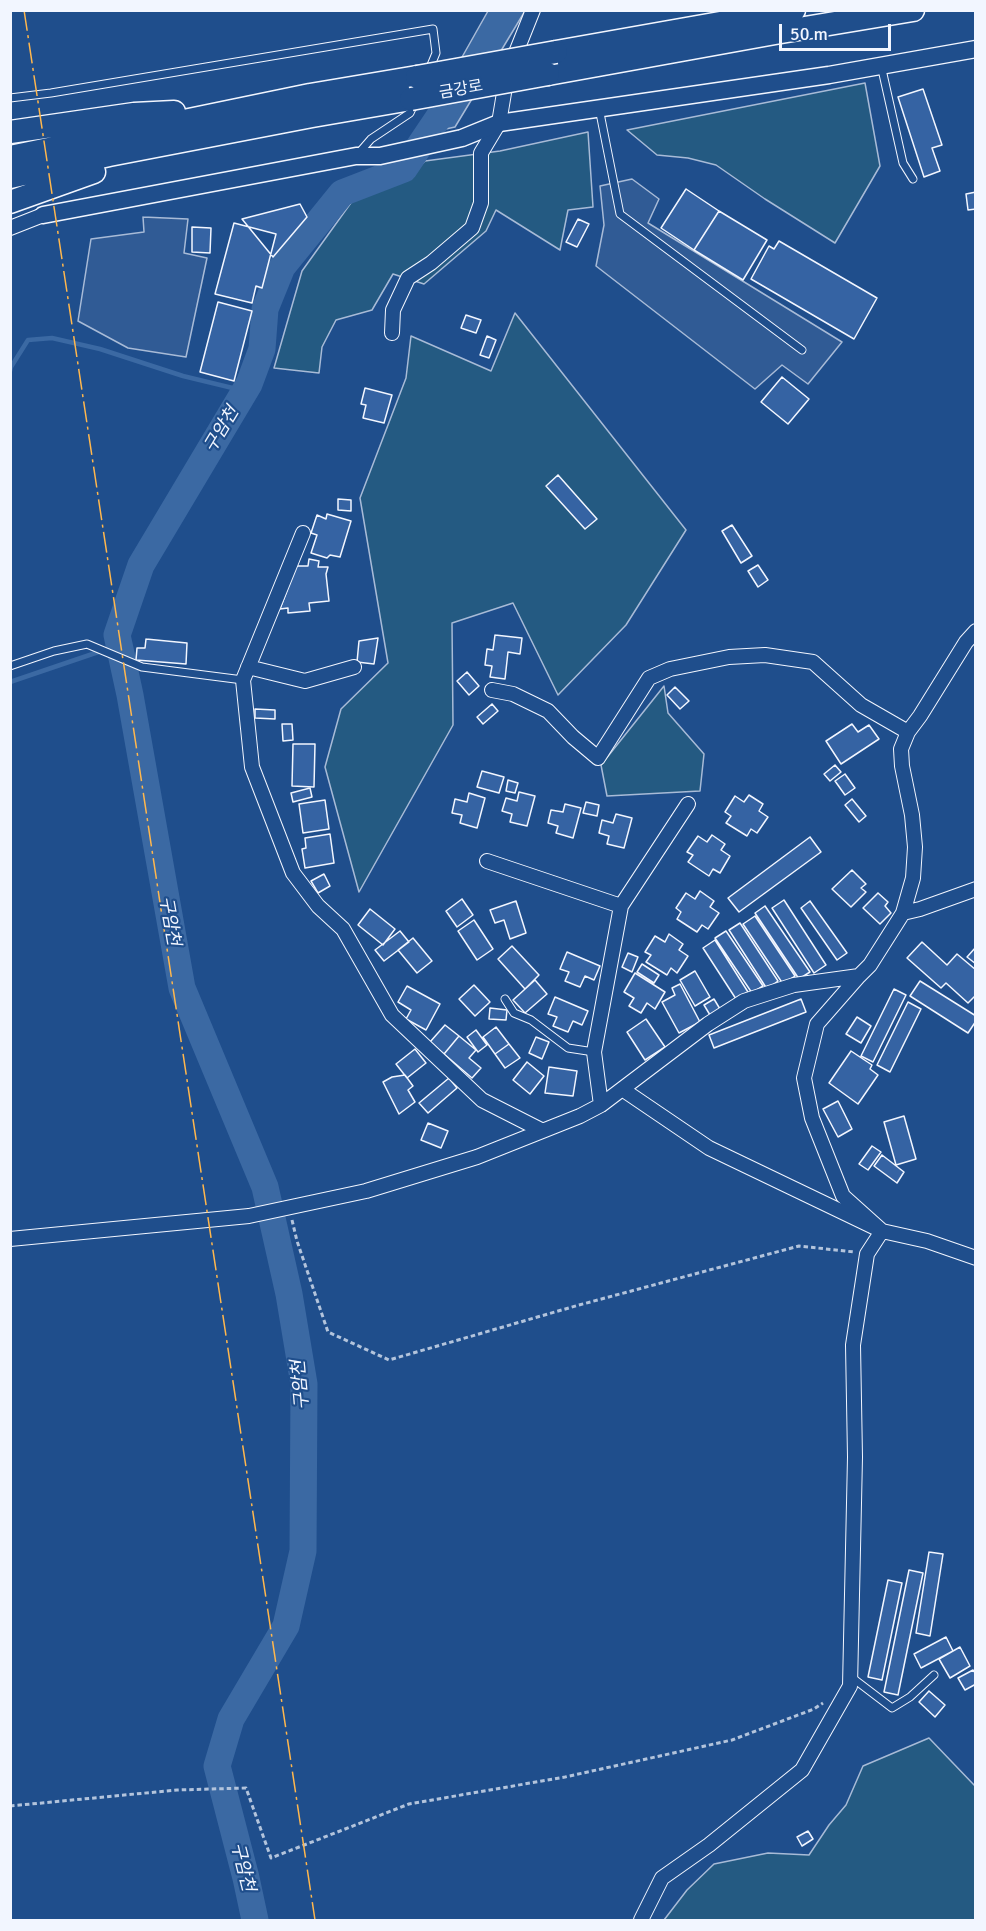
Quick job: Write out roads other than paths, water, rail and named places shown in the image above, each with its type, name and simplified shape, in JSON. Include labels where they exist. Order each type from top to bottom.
[{"type":"highway","name":"금강로","points":[[418,88],[556,52],[794,10]]},
{"type":"highway","name":"금강로","points":[[10,157],[418,88],[548,74],[913,10]]},
{"type":"highway","name":"금강로","points":[[10,177],[311,105]]},
{"type":"highway","points":[[10,132],[134,114],[311,105]]},
{"type":"highway","points":[[10,202],[65,181],[311,105]]},
{"type":"street","points":[[392,333],[393,310],[408,278],[431,263],[472,228],[481,202],[481,153],[499,123],[507,75],[533,10]]},
{"type":"street","points":[[10,228],[41,211],[356,156],[380,156],[462,138],[499,123],[829,75],[975,49]]},
{"type":"street","points":[[303,533],[246,674],[252,767],[293,873],[318,906],[343,929],[392,1014],[482,1100],[541,1130]]},
{"type":"street","points":[[882,1231],[843,1196],[812,1118],[804,1078],[817,1023],[870,965],[903,913],[913,878],[915,847],[910,798],[901,749],[908,732],[975,631]]},
{"type":"street","points":[[492,690],[513,694],[548,711],[573,737],[598,758],[649,678],[670,669],[729,657],[765,655],[813,662],[861,705],[908,732]]},
{"type":"street","points":[[246,674],[305,681],[354,667]]},
{"type":"street","points":[[601,1105],[594,1052],[621,906],[688,804]]},
{"type":"street","points":[[487,861],[621,906]]},
{"type":"street","points":[[903,913],[975,889]]},
{"type":"street","points":[[10,1239],[249,1216],[366,1191],[477,1156],[580,1116],[601,1105],[673,1053],[708,1024],[744,1001],[794,985],[859,976]]},
{"type":"street","points":[[622,1089],[710,1148],[882,1231],[927,1241],[975,1258]]},
{"type":"street","points":[[641,1920],[662,1878],[709,1845],[802,1770],[850,1681],[855,1458],[853,1345],[867,1254],[882,1231]]},
{"type":"lane","points":[[10,98],[433,29],[436,53],[418,88],[410,113],[371,139],[356,156]]},
{"type":"lane","points":[[881,65],[903,163],[913,179]]},
{"type":"lane","points":[[599,108],[620,214],[802,351]]},
{"type":"lane","points":[[10,666],[54,651],[87,644],[142,667],[246,674]]},
{"type":"lane","points":[[505,999],[514,1013],[531,1020],[568,1048],[594,1052]]},
{"type":"lane","points":[[850,1681],[892,1708],[910,1697],[934,1675]]},
{"type":"waterway","name":"구암천","points":[[255,1920],[217,1766],[231,1719],[286,1626],[303,1551],[304,1384],[289,1294],[265,1187],[182,988],[130,695],[117,635],[141,565],[249,384],[262,349],[265,309],[282,267],[342,193],[404,169],[449,102]]},
{"type":"waterway","points":[[10,371],[28,340],[52,338],[100,349],[183,376],[245,391]]},
{"type":"waterway","points":[[10,682],[119,645]]}]
